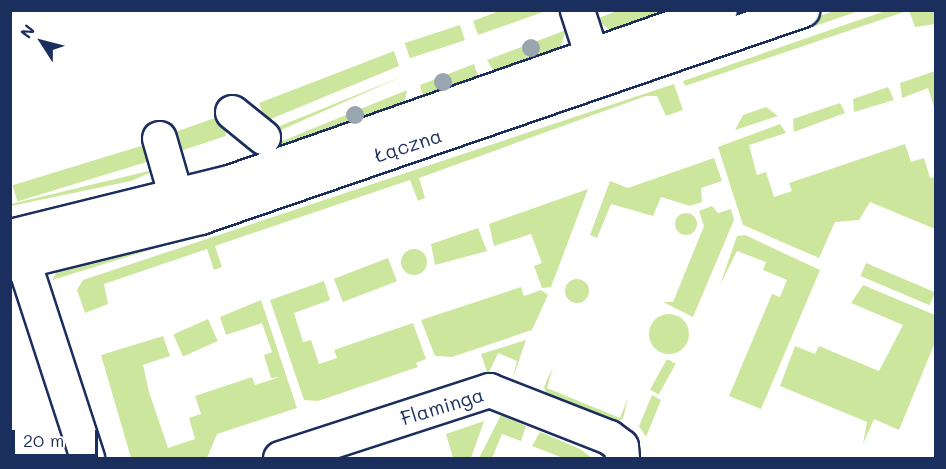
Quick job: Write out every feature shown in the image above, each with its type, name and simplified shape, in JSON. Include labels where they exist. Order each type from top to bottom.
[{"type":"street","points":[[577,10],[596,68]]},
{"type":"street","name":"Łączna","points":[[15,249],[200,216],[596,68],[720,10]]},
{"type":"street","name":"Łączna","points":[[15,249],[596,68],[793,13]]},
{"type":"street","points":[[232,112],[263,137]]},
{"type":"street","points":[[159,138],[176,197]]},
{"type":"street","points":[[15,249],[87,459]]},
{"type":"street","name":"Flaminga","points":[[280,459],[489,390],[609,437],[621,446],[622,459]]},
{"type":"green space","points":[[499,11],[546,11],[478,35],[473,21]]},
{"type":"green space","points":[[617,11],[698,11],[611,31],[596,19]]},
{"type":"green space","points":[[834,11],[859,11],[228,226],[52,280],[60,267],[210,224]]},
{"type":"green space","points":[[885,11],[907,11],[685,86],[683,81]]},
{"type":"green space","points":[[909,11],[935,11],[935,24],[915,27]]},
{"type":"green space","points":[[460,25],[465,40],[410,58],[405,43]]},
{"type":"green space","points":[[566,30],[559,52],[494,72],[487,60]]},
{"type":"green space","points":[[394,51],[399,66],[266,121],[259,103]]},
{"type":"green space","points":[[474,64],[478,76],[472,87],[435,100],[422,93],[420,85]]},
{"type":"green space","points":[[935,71],[935,110],[928,88],[902,98],[900,83]]},
{"type":"green space","points":[[403,76],[272,134],[270,130]]},
{"type":"green space","points":[[674,84],[683,110],[666,116],[657,96],[646,96],[419,178],[425,198],[418,201],[410,180],[215,246],[222,267],[214,270],[207,249],[104,284],[108,304],[85,313],[77,290],[83,280]]},
{"type":"green space","points":[[888,87],[894,100],[854,112],[853,99]]},
{"type":"green space","points":[[407,90],[403,111],[287,150],[275,144]]},
{"type":"green space","points":[[840,103],[845,113],[794,132],[793,119]]},
{"type":"green space","points":[[766,107],[778,116],[735,130],[743,115]]},
{"type":"green space","points":[[223,115],[226,136],[180,151],[172,140],[175,132]]},
{"type":"green space","points":[[780,124],[786,133],[749,145],[757,175],[766,172],[774,197],[792,191],[789,183],[905,144],[911,162],[924,158],[930,178],[935,177],[935,229],[870,202],[859,220],[835,222],[819,258],[743,225],[718,147]]},
{"type":"green space","points":[[154,142],[159,158],[17,202],[12,185]]},
{"type":"green space","points":[[714,158],[722,181],[701,188],[702,202],[690,206],[661,197],[653,216],[611,204],[597,238],[590,235],[610,181],[628,188]]},
{"type":"green space","points":[[161,168],[131,181],[11,206],[11,204]]},
{"type":"green space","points":[[588,189],[551,287],[542,288],[534,266],[542,263],[531,234],[494,246],[489,224]]},
{"type":"green space","points":[[712,206],[718,213],[731,209],[734,220],[693,317],[663,302],[673,302],[704,226],[699,211]]},
{"type":"green space","points":[[686,213],[694,216],[697,224],[694,232],[686,235],[678,232],[675,224],[678,216]]},
{"type":"green space","points":[[478,228],[487,251],[435,265],[431,244]]},
{"type":"green space","points":[[745,235],[820,270],[761,409],[729,396],[772,294],[780,297],[787,280],[763,270],[766,262],[737,251],[720,285],[737,236]]},
{"type":"green space","points":[[414,249],[424,252],[427,262],[424,272],[414,275],[404,272],[401,262],[404,252]]},
{"type":"green space","points":[[388,258],[397,281],[343,302],[334,279]]},
{"type":"green space","points":[[866,263],[935,292],[930,305],[861,276]]},
{"type":"green space","points":[[577,279],[586,282],[589,291],[586,300],[577,303],[568,300],[565,291],[568,282]]},
{"type":"green space","points":[[324,281],[330,300],[294,313],[303,342],[311,340],[319,364],[337,358],[334,350],[413,323],[426,359],[416,363],[418,367],[318,401],[304,400],[270,300]]},
{"type":"green space","points":[[863,285],[935,315],[936,340],[899,430],[874,419],[863,444],[867,422],[780,386],[795,346],[815,354],[819,346],[879,371],[903,325],[851,303]]},
{"type":"green space","points":[[521,287],[524,296],[541,290],[548,295],[532,330],[452,357],[435,356],[421,320]]},
{"type":"green space","points":[[261,300],[297,408],[217,434],[207,458],[131,458],[101,355],[163,336],[170,356],[143,365],[149,392],[168,448],[195,439],[189,418],[201,414],[195,396],[252,377],[255,385],[280,377],[271,378],[264,355],[272,352],[262,323],[226,335],[220,317]]},
{"type":"green space","points":[[669,314],[683,320],[689,334],[683,348],[669,354],[655,348],[649,334],[655,320]]},
{"type":"green space","points":[[208,319],[218,341],[183,356],[173,334]]},
{"type":"green space","points":[[526,340],[512,381],[517,361],[498,353],[488,375],[481,354]]},
{"type":"green space","points":[[667,359],[676,364],[659,394],[650,390]]},
{"type":"green space","points":[[553,367],[547,388],[620,418],[628,398],[623,419],[612,423],[548,397],[544,387]]},
{"type":"green space","points":[[652,395],[661,400],[646,437],[639,426]]},
{"type":"green space","points":[[501,415],[526,426],[521,441],[502,434],[492,458],[479,458]]},
{"type":"green space","points":[[484,421],[471,458],[453,458],[446,434]]},
{"type":"green space","points":[[540,432],[580,449],[592,458],[563,458],[532,446]]}]
